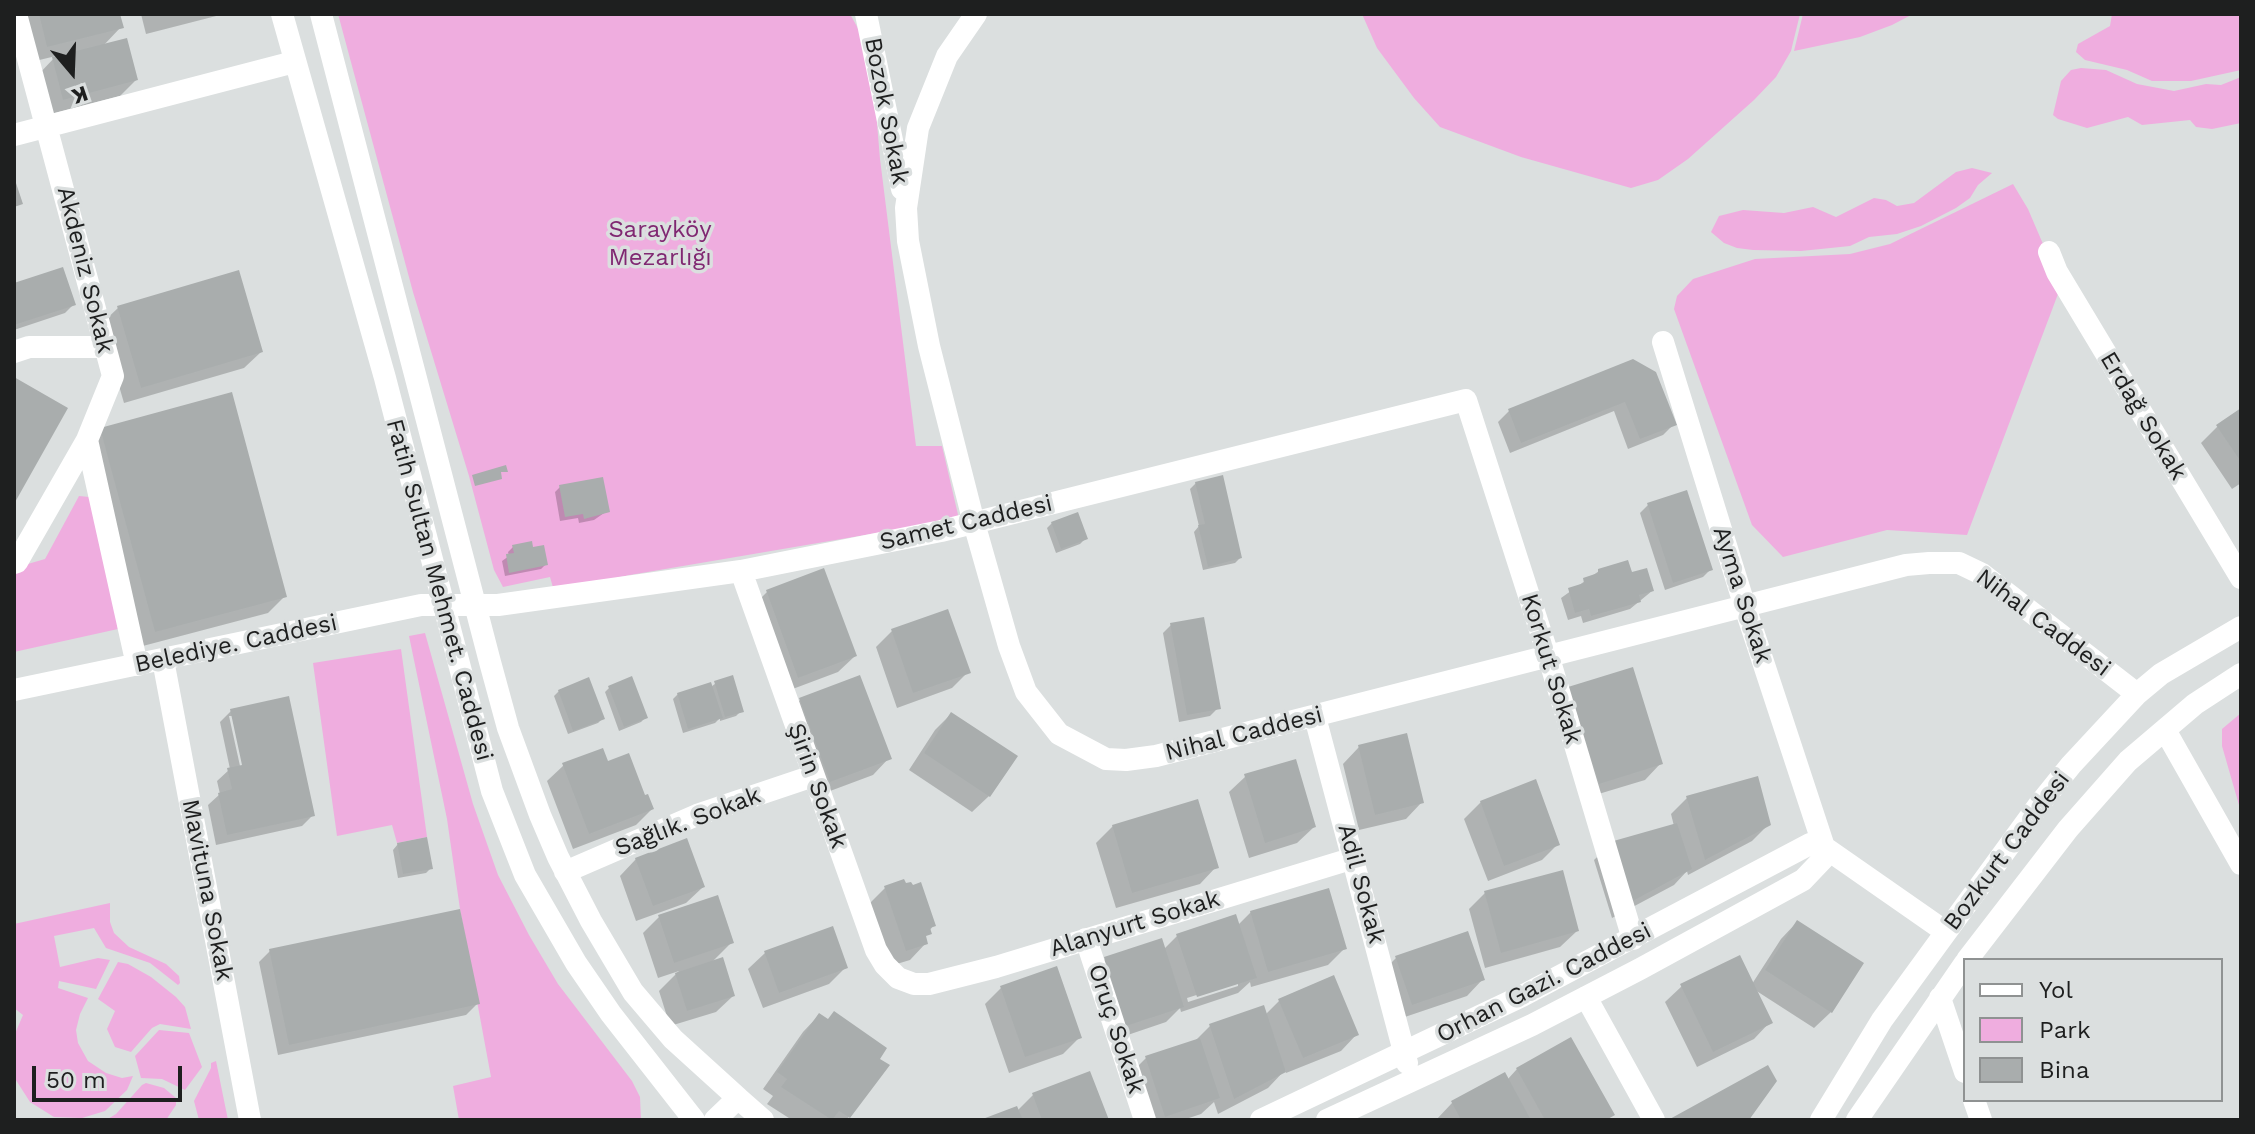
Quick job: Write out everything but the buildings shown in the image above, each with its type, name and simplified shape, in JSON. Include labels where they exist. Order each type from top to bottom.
[{"type":"street","name":"Akdeniz Sokak","points":[[14,563],[87,440],[113,376],[16,14]]},
{"type":"street","name":"Fatih Sultan Mehmet. Caddesi","points":[[282,14],[385,378],[459,604],[540,815],[565,872],[610,956],[649,1013],[706,1071],[763,1120]]},
{"type":"street","name":"Fatih Sultan Mehmet. Caddesi","points":[[321,14],[459,604],[492,791],[525,875],[585,976],[694,1120]]},
{"type":"street","name":"Bozok Sokak","points":[[866,14],[906,208]]},
{"type":"street","name":"Nihal Caddesi","points":[[976,14],[947,56],[918,128],[906,208],[908,241],[929,346],[1009,646],[1026,692],[1059,734],[1106,759],[1156,756],[1906,565],[1959,563],[1982,574],[2137,694]]},
{"type":"street","points":[[14,135],[294,62]]},
{"type":"street","name":"Erdağ Sokak","points":[[2049,252],[2057,272],[2241,578]]},
{"type":"street","name":"Ayma Sokak","points":[[1663,342],[1824,847]]},
{"type":"street","points":[[14,352],[29,347],[105,347]]},
{"type":"street","name":"Samet Caddesi","points":[[459,604],[498,605],[741,571],[974,523],[1466,400]]},
{"type":"street","name":"Korkut Sokak","points":[[1466,400],[1549,658],[1633,939]]},
{"type":"street","points":[[87,440],[137,665]]},
{"type":"street","name":"Şirin Sokak","points":[[741,571],[876,950],[898,978],[914,984]]},
{"type":"street","name":"Belediye. Caddesi","points":[[14,690],[421,605],[459,604]]},
{"type":"street","name":"Bozkurt Caddesi","points":[[1821,1120],[1882,1020],[2038,806],[2137,694],[2161,674],[2241,627]]},
{"type":"street","name":"Mavituna Sokak","points":[[163,660],[250,1120]]},
{"type":"street","name":"Bozkurt Caddesi","points":[[1968,958],[2076,820],[2128,761],[2195,704],[2241,674]]},
{"type":"street","name":"Adil Sokak","points":[[1315,717],[1411,1080]]},
{"type":"street","points":[[2165,730],[2241,864]]},
{"type":"street","name":"Sağlık. Sokak","points":[[565,872],[697,815],[813,776]]},
{"type":"street","name":"Orhan Gazi. Caddesi","points":[[1261,1120],[1633,939],[1810,844],[1824,847],[1823,859],[1803,880],[1586,997],[1327,1120]]},
{"type":"street","points":[[1824,847],[1946,932]]},
{"type":"street","name":"Alanyurt Sokak","points":[[914,984],[929,984],[996,967],[1354,858]]},
{"type":"street","name":"Oruç Sokak","points":[[1086,939],[1145,1120]]},
{"type":"street","name":"Bozkurt Caddesi","points":[[1857,1120],[1963,965]]},
{"type":"street","points":[[1586,997],[1654,1120]]},
{"type":"street","points":[[1940,998],[1963,1066]]},
{"type":"street","points":[[669,1087],[672,1120]]},
{"type":"street","points":[[715,1120],[738,1098]]},
{"type":"green space","name":"Sarayköy Mezarlığı","points":[[338,14],[850,14],[871,52],[880,159],[916,446],[942,446],[959,519],[630,575],[554,591],[550,577],[503,587],[494,570],[413,292]]},
{"type":"green space","points":[[1362,14],[1800,14],[1791,51],[1776,77],[1754,100],[1688,159],[1658,180],[1631,188],[1521,157],[1440,127],[1377,48]]},
{"type":"green space","points":[[1803,14],[1913,14],[1860,37],[1794,51]]},
{"type":"green space","points":[[2112,14],[2241,14],[2241,70],[2191,81],[2152,81],[2127,70],[2085,60],[2076,52],[2078,44],[2110,26]]},
{"type":"green space","points":[[2071,70],[2106,70],[2137,84],[2174,91],[2206,84],[2221,85],[2241,77],[2241,123],[2212,129],[2196,127],[2190,120],[2142,125],[2128,117],[2087,128],[2058,119],[2053,115],[2061,81]]},
{"type":"green space","points":[[1972,168],[1992,173],[1978,185],[1970,198],[1956,208],[1921,226],[1897,234],[1869,237],[1850,246],[1801,251],[1753,250],[1724,243],[1711,232],[1719,216],[1743,210],[1784,213],[1813,207],[1836,217],[1874,198],[1897,206],[1914,203],[1956,172]]},
{"type":"green space","points":[[2013,184],[2028,209],[2061,286],[1967,535],[1887,530],[1783,557],[1752,525],[1674,309],[1677,296],[1693,279],[1755,259],[1850,254],[1890,244]]},
{"type":"green space","points":[[79,496],[100,498],[118,629],[14,652],[14,568],[45,559]]},
{"type":"green space","points":[[425,633],[473,804],[498,875],[558,984],[632,1081],[640,1097],[641,1120],[459,1120],[453,1086],[491,1077],[447,819],[409,636]]},
{"type":"green space","points":[[401,649],[427,837],[397,843],[392,825],[337,836],[313,663]]},
{"type":"green space","points":[[2241,713],[2241,812],[2222,746],[2222,729]]},
{"type":"green space","points":[[110,903],[110,922],[114,933],[129,947],[166,964],[179,976],[180,983],[178,985],[150,963],[106,948],[94,928],[54,936],[60,967],[98,958],[110,960],[96,989],[59,981],[58,988],[88,998],[76,1030],[78,1043],[88,1061],[106,1073],[122,1078],[133,1076],[127,1090],[105,1111],[82,1118],[54,1117],[30,1102],[14,1077],[14,1036],[23,1015],[14,1008],[14,924]]},
{"type":"green space","points":[[118,962],[151,977],[176,997],[185,1007],[191,1029],[160,1024],[152,1028],[131,1052],[115,1047],[107,1029],[115,1011],[98,999]]},
{"type":"green space","points":[[159,1030],[189,1033],[202,1067],[185,1090],[162,1079],[141,1078],[135,1056]]},
{"type":"green space","points":[[216,1061],[228,1120],[199,1120],[194,1101],[211,1063]]},
{"type":"green space","points":[[146,1083],[164,1088],[176,1098],[176,1105],[166,1120],[106,1120],[116,1114]]}]
